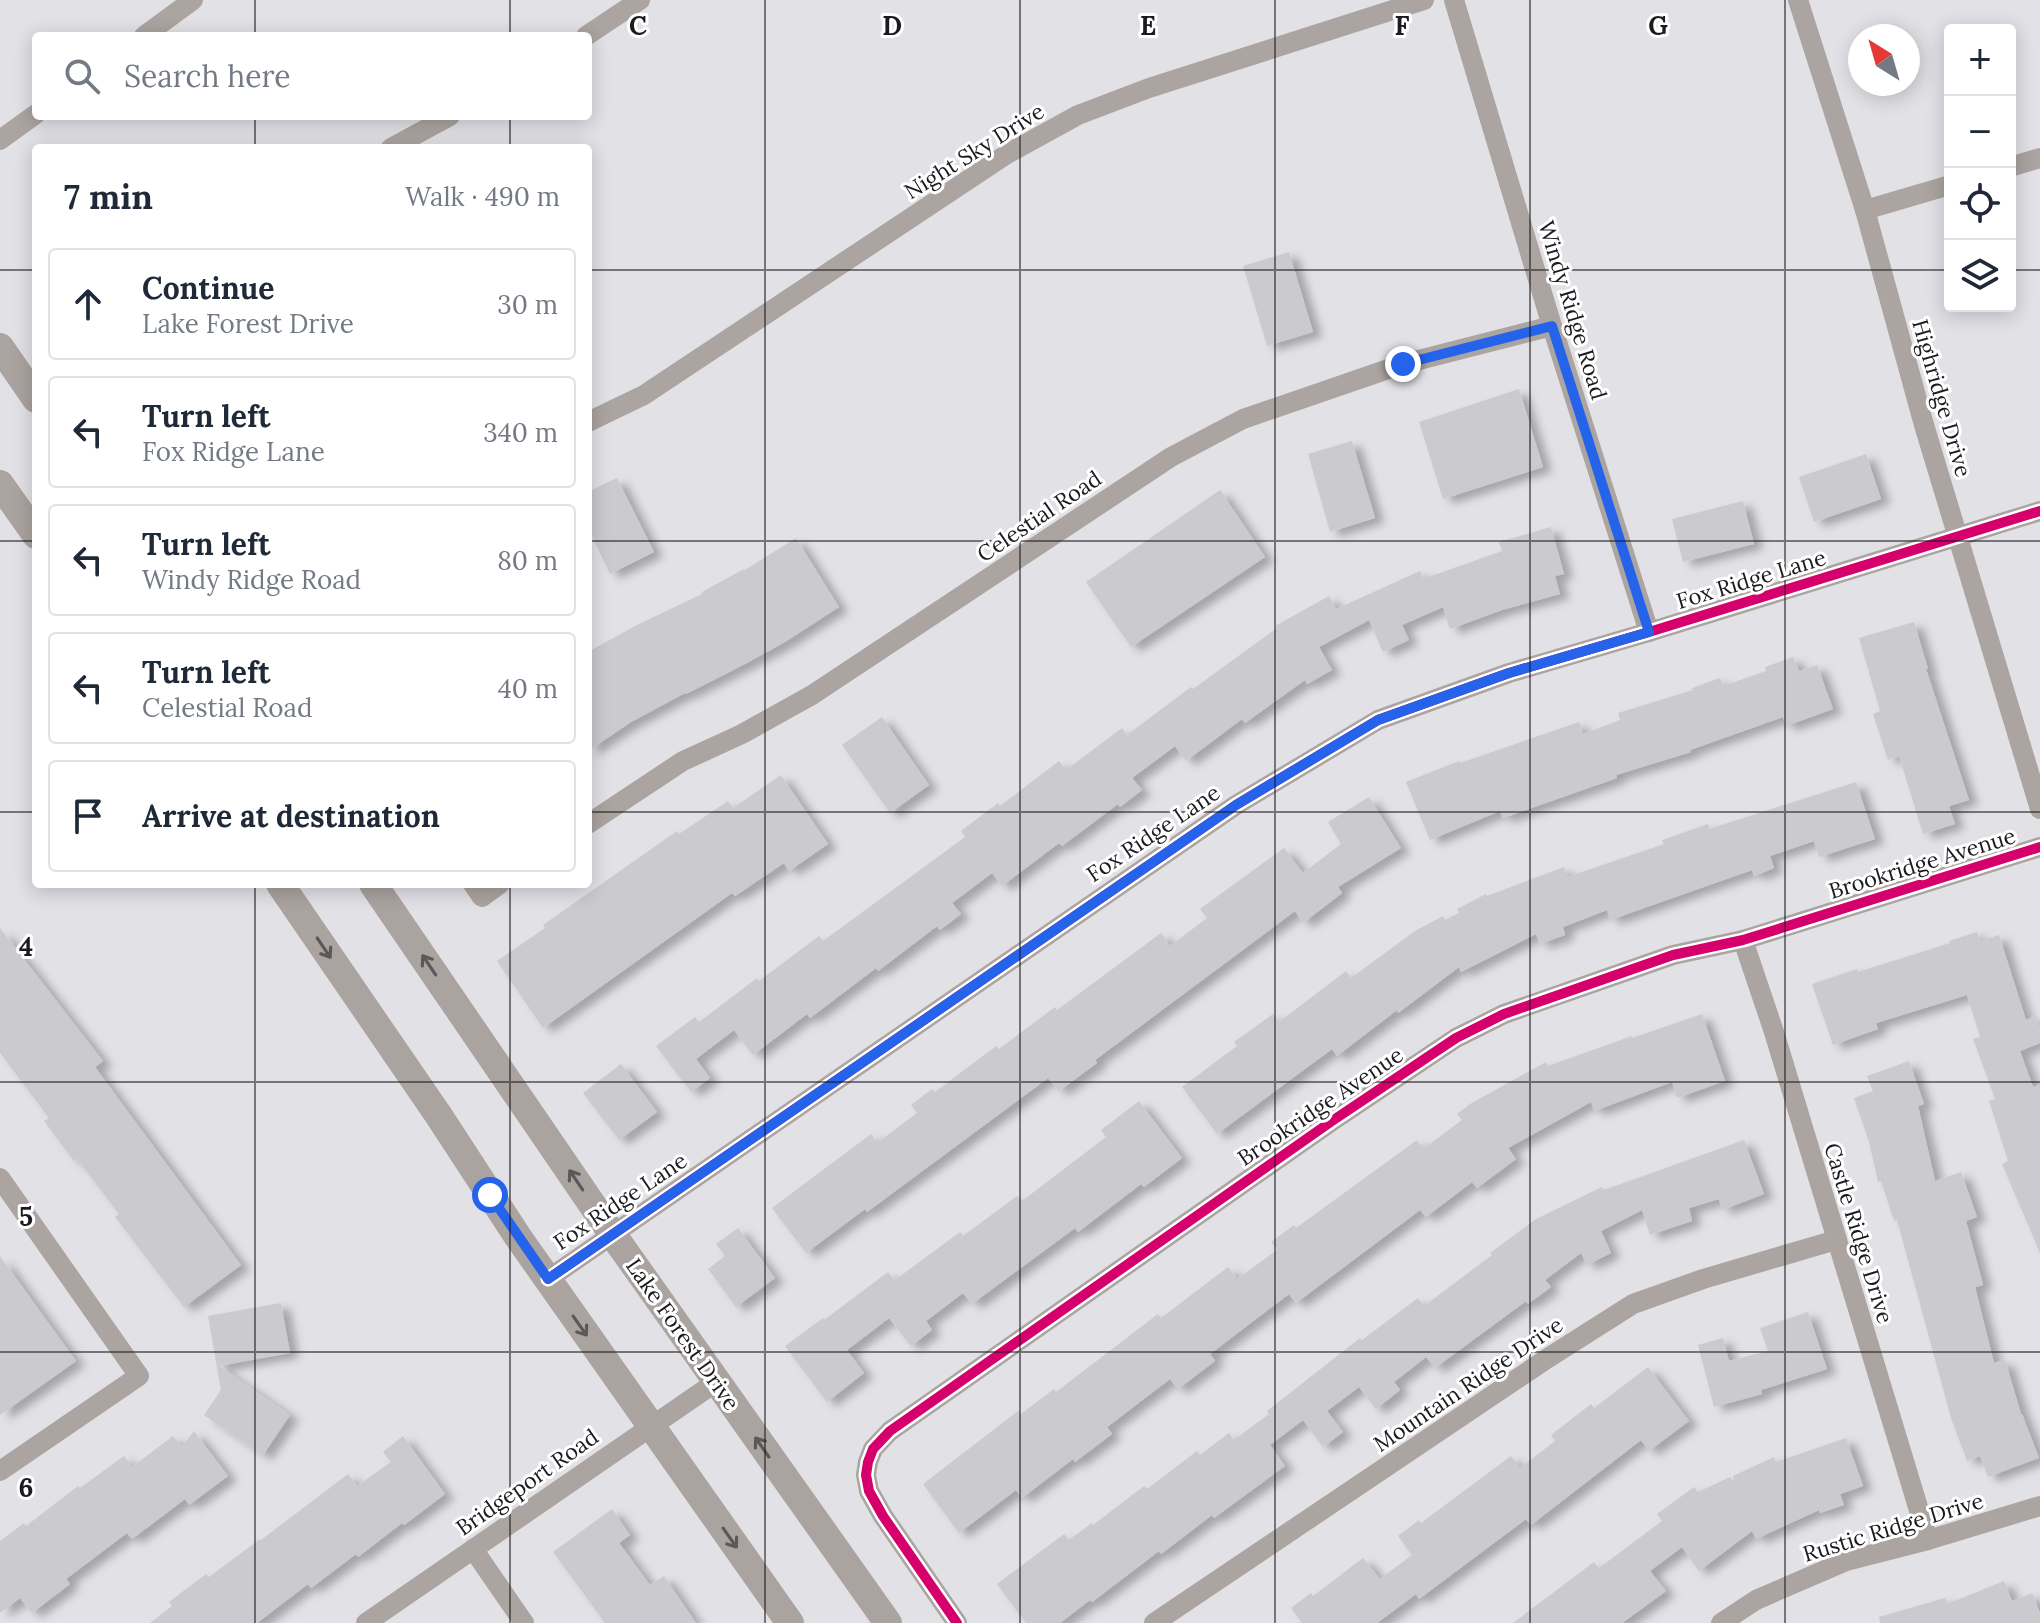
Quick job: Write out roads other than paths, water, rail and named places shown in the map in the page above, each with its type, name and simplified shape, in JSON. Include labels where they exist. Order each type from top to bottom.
[{"type":"main road","points":[[0,347],[32,393]]},
{"type":"main road","points":[[0,484],[32,529]]},
{"type":"main road","points":[[283,888],[518,1237],[790,1623]]},
{"type":"main road","name":"Lake Forest Drive","points":[[376,888],[613,1235],[888,1623]]},
{"type":"street","points":[[149,32],[193,0]]},
{"type":"street","points":[[592,32],[640,0]]},
{"type":"street","name":"Night Sky Drive","points":[[592,420],[644,395],[1007,154],[1078,115],[1149,88],[1424,0]]},
{"type":"street","name":"Windy Ridge Road","points":[[1454,0],[1552,326],[1649,632]]},
{"type":"street","name":"Highridge Drive","points":[[1798,0],[1865,210],[1924,425],[2040,809]]},
{"type":"street","points":[[0,140],[32,117]]},
{"type":"street","points":[[398,144],[443,120]]},
{"type":"street","points":[[2016,165],[2040,158]]},
{"type":"street","points":[[1865,210],[1944,187]]},
{"type":"street","name":"Celestial Road","points":[[592,821],[683,761],[742,734],[812,695],[1171,457],[1243,419],[1403,364],[1552,326]]},
{"type":"street","name":"Fox Ridge Lane","points":[[548,1279],[1236,805],[1378,720],[1509,673],[2040,511]]},
{"type":"street","name":"Brookridge Avenue","points":[[957,1623],[869,1491],[866,1475],[868,1462],[873,1449],[890,1431],[1332,1121],[1456,1038],[1504,1014],[1673,955],[1743,940],[2040,847]]},
{"type":"street","name":"Castle Ridge Drive","points":[[1743,940],[1774,1032],[1928,1540]]},
{"type":"street","points":[[0,1178],[139,1376],[0,1471]]},
{"type":"street","name":"Mountain Ridge Drive","points":[[1154,1623],[1633,1304],[1703,1279],[1836,1240]]},
{"type":"street","name":"Bridgeport Road","points":[[366,1623],[716,1382]]},
{"type":"street","name":"Rustic Ridge Drive","points":[[1721,1623],[1756,1600],[1846,1561],[2040,1506]]},
{"type":"street","points":[[473,1549],[524,1623]]}]
